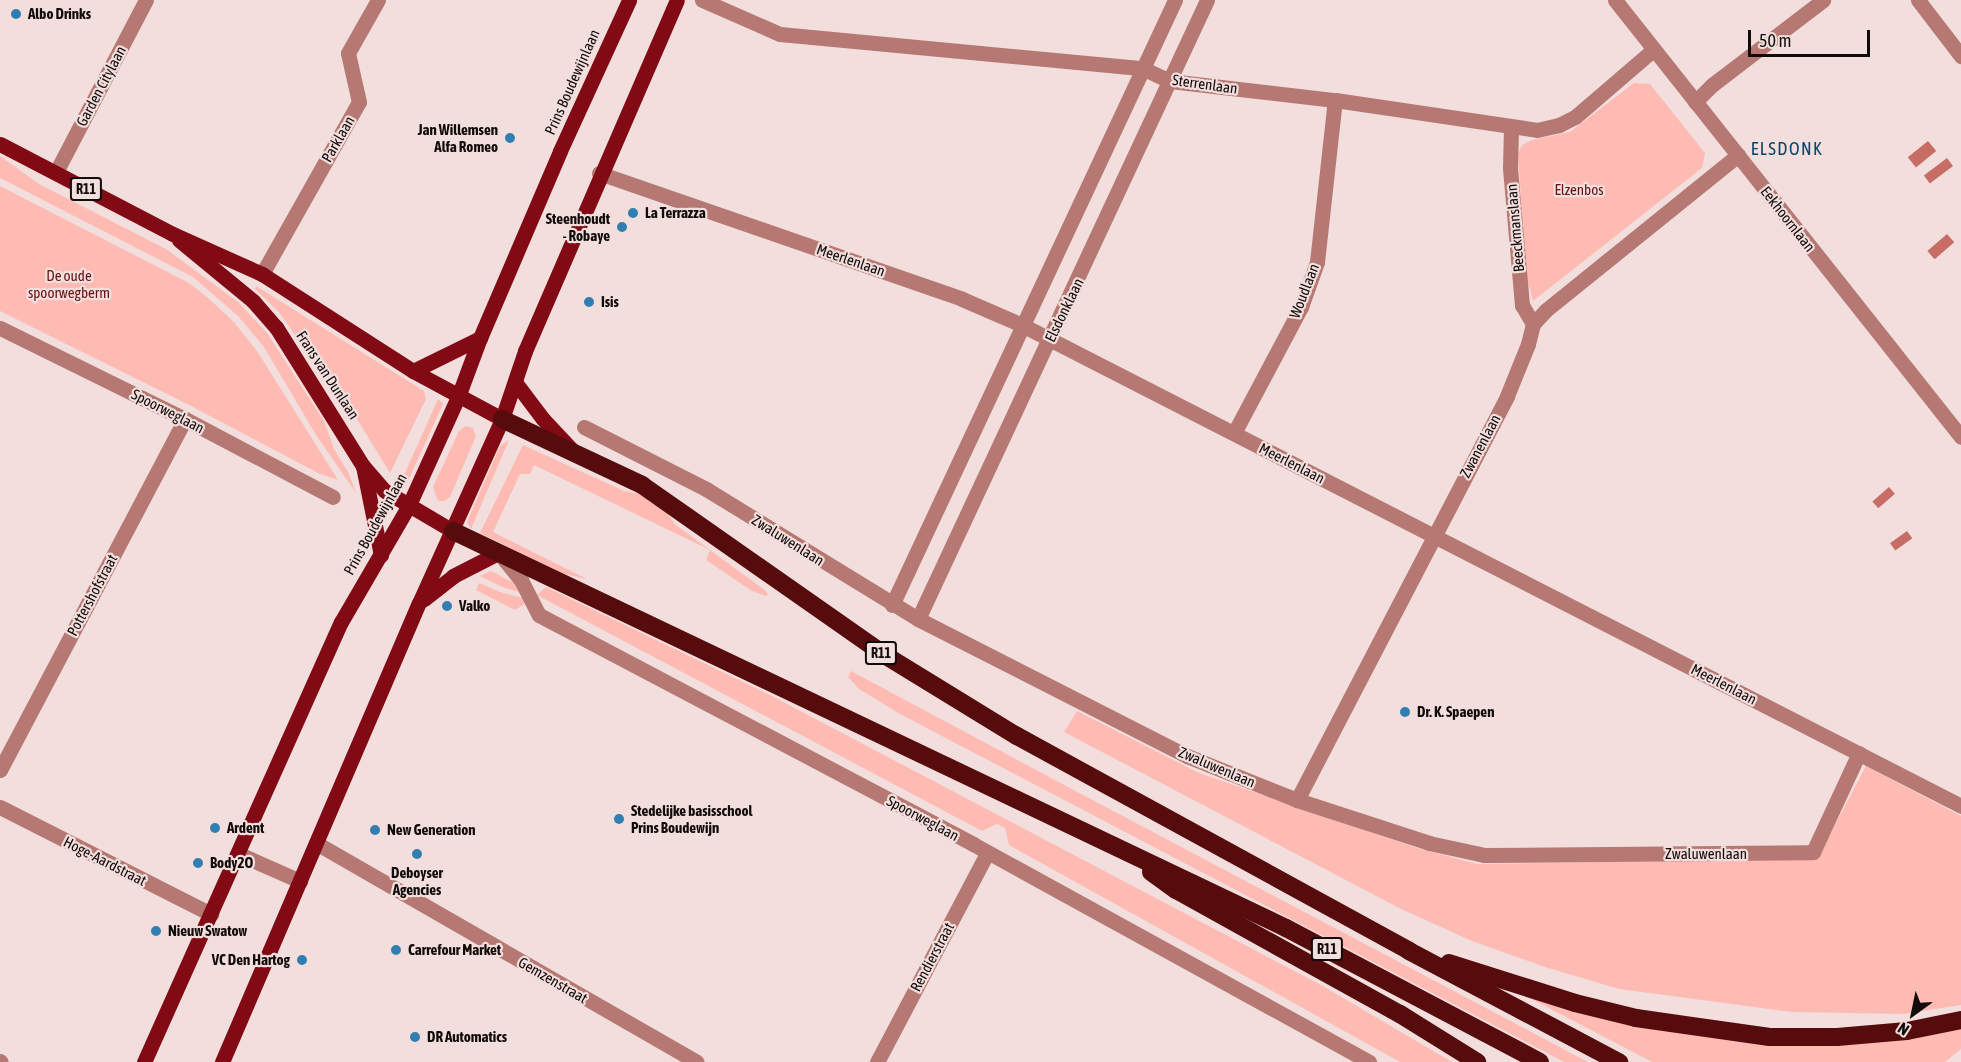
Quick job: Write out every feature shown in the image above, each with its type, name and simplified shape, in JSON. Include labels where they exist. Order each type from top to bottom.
[{"type":"highway","name":"R11","points":[[502,419],[572,450],[651,491],[884,654],[1017,736],[1409,951],[1619,1062]]},
{"type":"highway","name":"R11","points":[[453,531],[1286,928],[1540,1062]]},
{"type":"highway","points":[[1111,843],[1176,890],[1400,1014],[1477,1062]]},
{"type":"highway","points":[[1409,951],[1575,1003],[1636,1018],[1770,1037],[1837,1037],[1907,1031],[1961,1020]]},
{"type":"main road","name":"Prins Boudewijnlaan","points":[[144,1062],[341,622],[408,507],[458,397],[480,338],[560,151],[629,0]]},
{"type":"main road","points":[[222,1062],[419,603],[502,419],[525,351],[676,0]]},
{"type":"main road","name":"Frans van Dunlaan","points":[[0,144],[172,234],[262,274],[413,371],[502,419]]},
{"type":"main road","name":"Frans van Dunlaan","points":[[172,234],[203,263],[253,301],[276,327],[363,466],[385,491],[408,507],[453,531]]},
{"type":"main road","points":[[413,371],[480,338]]},
{"type":"main road","points":[[515,382],[543,419],[572,450]]},
{"type":"main road","points":[[363,466],[381,555]]},
{"type":"main road","points":[[419,603],[453,576],[498,553]]},
{"type":"street","name":"Garden Citylaan","points":[[56,172],[146,0]]},
{"type":"street","name":"Parklaan","points":[[262,274],[359,102],[348,53],[378,0]]},
{"type":"street","name":"Sterrenlaan","points":[[702,0],[780,34],[1142,68],[1170,81],[1335,100],[1498,123],[1511,128],[1537,130],[1567,121],[1653,50]]},
{"type":"street","name":"Elsdonklaan","points":[[892,604],[1174,0]]},
{"type":"street","name":"Elsdonklaan","points":[[918,619],[1207,0]]},
{"type":"street","name":"Eekhoornlaan","points":[[1615,0],[1961,437]]},
{"type":"street","points":[[1695,102],[1712,86],[1823,0]]},
{"type":"street","points":[[1918,0],[1961,56]]},
{"type":"street","name":"Woudlaan","points":[[1234,433],[1301,307],[1317,262],[1335,100]]},
{"type":"street","name":"Beeckmanslaan","points":[[1511,128],[1510,168],[1522,305],[1533,324]]},
{"type":"street","name":"Zwanenlaan","points":[[1297,800],[1507,396],[1528,344],[1533,324],[1546,310],[1738,155]]},
{"type":"street","name":"Meerlenlaan","points":[[600,173],[962,299],[1050,339],[1961,806]]},
{"type":"street","name":"Spoorweglaan","points":[[0,328],[185,419],[333,497]]},
{"type":"street","name":"Pottershofstraat","points":[[0,770],[185,419]]},
{"type":"street","name":"Zwaluwenlaan","points":[[584,427],[706,489],[918,619],[1187,756],[1297,800],[1429,843],[1484,855],[1813,852],[1860,753]]},
{"type":"street","name":"Spoorweglaan","points":[[498,553],[521,580],[539,615],[987,853],[1369,1062]]},
{"type":"street","name":"Hoge-Aardstraat","points":[[0,807],[211,914]]},
{"type":"street","name":"Gemzenstraat","points":[[316,843],[697,1062]]},
{"type":"street","name":"Rendierstraat","points":[[877,1062],[987,853]]},
{"type":"street","points":[[238,854],[300,881]]},
{"type":"green space","name":"Elzenbos","points":[[1634,83],[1650,84],[1705,153],[1702,168],[1533,301],[1526,275],[1518,154],[1522,145],[1532,140],[1570,132]]},
{"type":"green space","points":[[0,156],[39,184],[166,249],[238,302],[267,333],[324,421],[334,449],[348,472],[356,493],[316,435],[264,347],[238,316],[193,277],[0,178]]},
{"type":"green space","name":"De oude spoorwegberm","points":[[0,186],[189,283],[207,297],[233,321],[257,351],[338,480],[320,474],[191,406],[0,311]]},
{"type":"green space","points":[[256,286],[424,391],[426,399],[390,473],[328,372],[307,352],[279,312],[255,289]]},
{"type":"green space","points":[[438,399],[443,404],[408,481],[400,484]]},
{"type":"green space","points":[[466,426],[473,428],[476,436],[450,497],[444,501],[438,501],[433,487],[459,431]]},
{"type":"green space","points":[[509,440],[471,529],[467,522],[500,446]]},
{"type":"green space","points":[[523,445],[624,491],[640,494],[666,512],[676,525],[710,550],[534,465],[530,474],[520,474],[493,532],[587,579],[564,574],[480,533]]},
{"type":"green space","points":[[710,550],[766,591],[768,595],[752,591],[706,560]]},
{"type":"green space","points":[[491,571],[516,584],[520,592],[502,587],[480,576]]},
{"type":"green space","points":[[479,583],[523,598],[524,604],[515,610],[476,590]]},
{"type":"green space","points":[[546,587],[770,695],[1321,985],[1452,1062],[1400,1062],[1009,845],[1005,828],[997,824],[982,831],[537,595]]},
{"type":"green space","points":[[851,671],[1588,1062],[1564,1062],[900,714],[859,689],[848,677]]},
{"type":"green space","points":[[1077,711],[1199,773],[1414,847],[1477,864],[1817,859],[1866,766],[1961,816],[1961,1005],[1903,1014],[1792,1012],[1619,989],[1545,967],[1472,941],[1401,909],[1064,732]]},
{"type":"green space","points":[[1522,994],[1750,1040],[1961,1027],[1961,1049],[1945,1062],[1652,1062]]},
{"type":"shaded area","points":[[1928,141],[1936,151],[1916,167],[1908,157]]},
{"type":"shaded area","points":[[1947,158],[1953,166],[1930,183],[1924,175]]},
{"type":"shaded area","points":[[1947,234],[1954,242],[1935,259],[1927,251]]},
{"type":"shaded area","points":[[1889,487],[1895,494],[1878,508],[1872,501]]},
{"type":"shaded area","points":[[1907,531],[1912,538],[1895,551],[1890,543]]},
{"type":"place","name":"Albo Drinks","points":[[16,14]]},
{"type":"place","name":"Jan Willemsen Alfa Romeo","points":[[510,138]]},
{"type":"place","name":"La Terrazza","points":[[633,213]]},
{"type":"place","name":"Steenhoudt - Robaye","points":[[622,227]]},
{"type":"place","name":"Isis","points":[[589,302]]},
{"type":"place","name":"Valko","points":[[447,606]]},
{"type":"place","name":"Dr. K. Spaepen","points":[[1405,712]]},
{"type":"place","name":"Stedelijke basisschool Prins Boudewijn","points":[[619,819]]},
{"type":"place","name":"Ardent","points":[[215,828]]},
{"type":"place","name":"New Generation","points":[[375,830]]},
{"type":"place","name":"Deboyser Agencies","points":[[417,854]]},
{"type":"place","name":"Body2O","points":[[198,863]]},
{"type":"place","name":"Nieuw Swatow","points":[[156,931]]},
{"type":"place","name":"Carrefour Market","points":[[396,950]]},
{"type":"place","name":"VC Den Hartog","points":[[302,960]]},
{"type":"place","name":"DR Automatics","points":[[415,1037]]},
{"type":"district","name":"ELSDONK","points":[[1787,149]]}]
